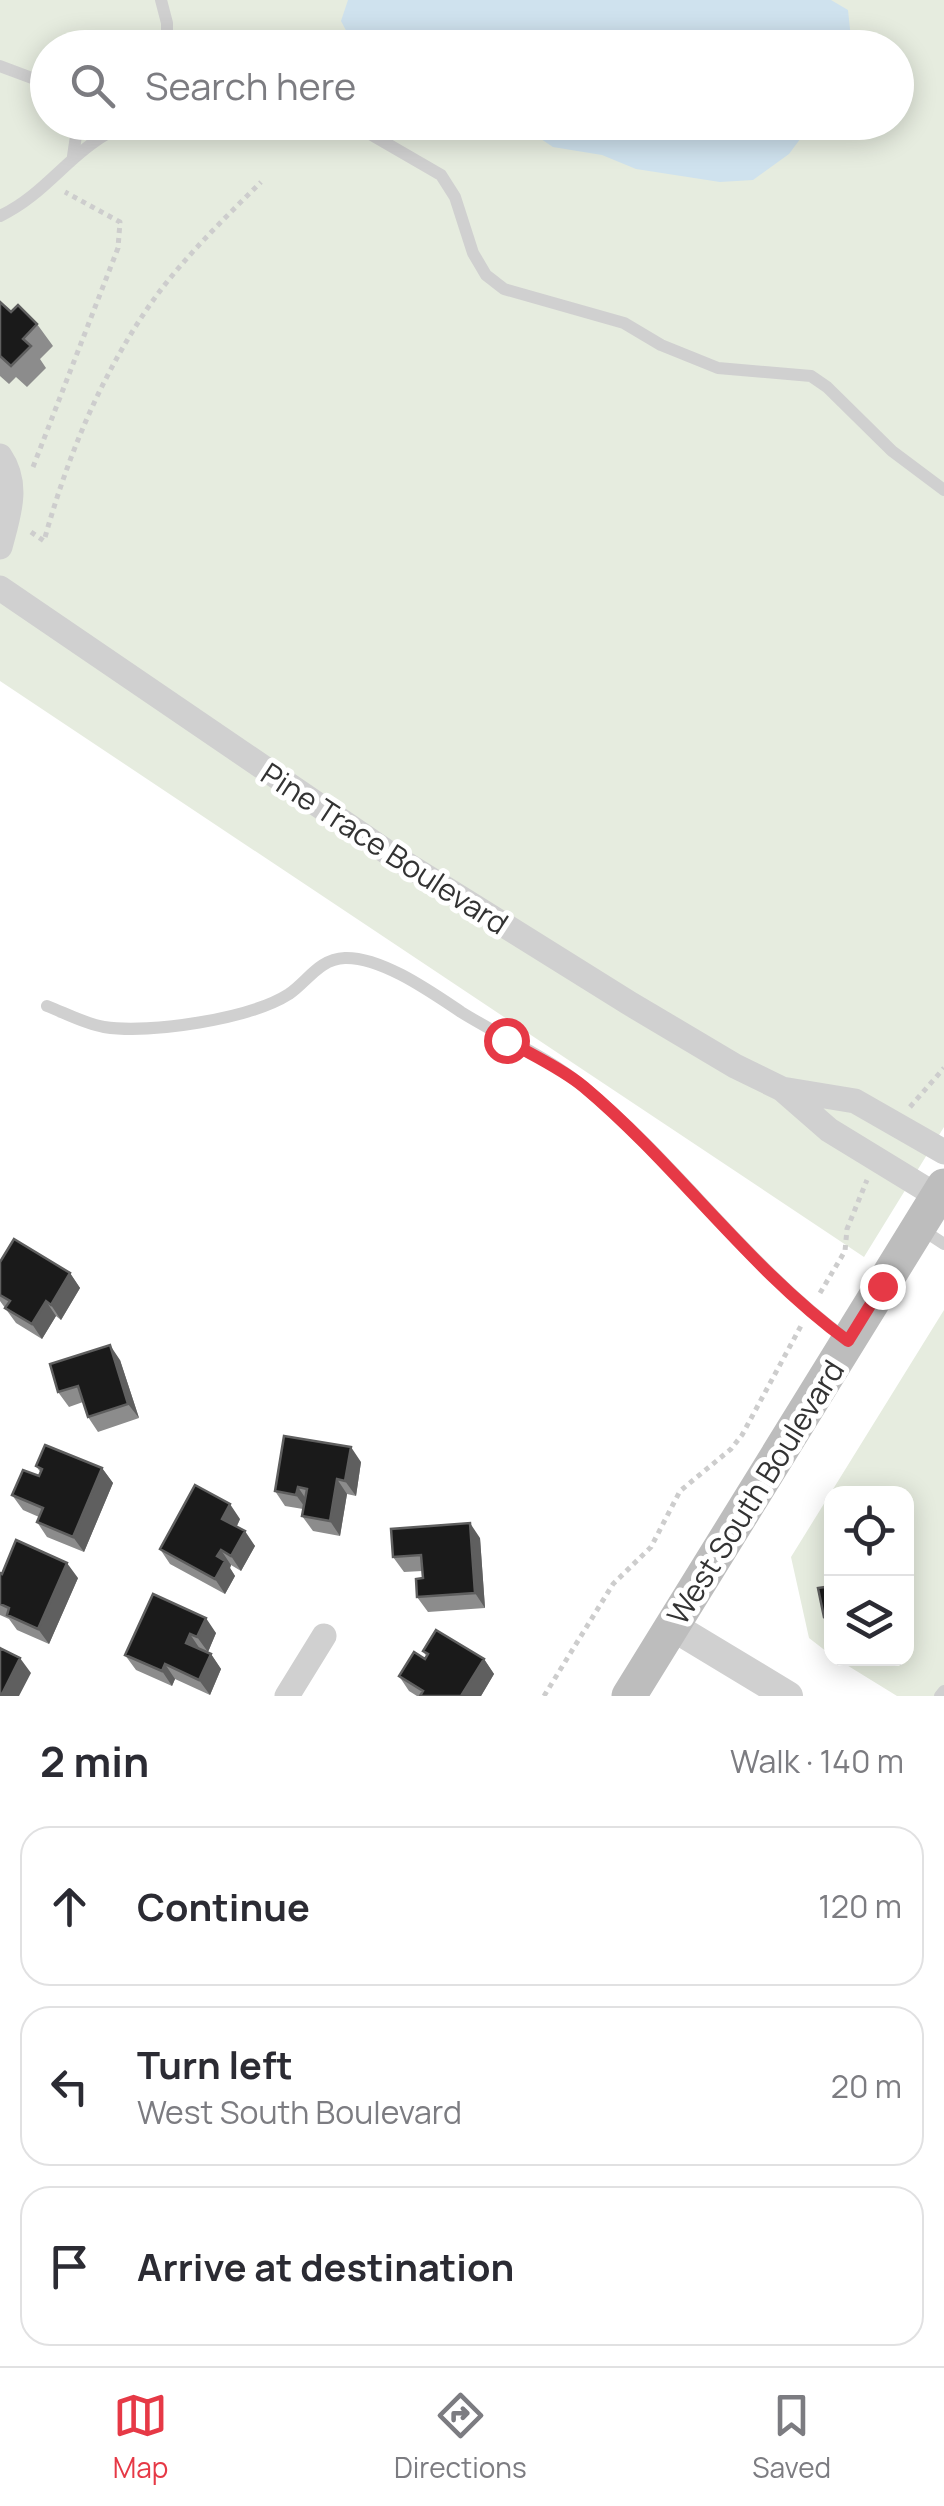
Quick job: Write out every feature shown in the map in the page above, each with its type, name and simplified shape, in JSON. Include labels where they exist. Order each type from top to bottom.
[{"type":"main road","name":"West South Boulevard","points":[[629,1696],[848,1341],[931,1235],[941,1191]]},
{"type":"street","points":[[0,456],[10,471],[10,506],[0,547]]},
{"type":"street","name":"Pine Trace Boulevard","points":[[0,588],[390,854],[705,1048],[782,1089],[830,1130],[941,1191]]},
{"type":"street","name":"Pine Trace Boulevard","points":[[782,1089],[855,1101],[944,1152]]},
{"type":"street","points":[[672,1626],[788,1696]]},
{"type":"street","points":[[286,1696],[324,1636]]},
{"type":"lane","points":[[161,0],[167,30]]},
{"type":"lane","points":[[0,66],[30,77]]},
{"type":"lane","points":[[73,156],[75,140]]},
{"type":"lane","points":[[0,216],[18,207],[94,140]]},
{"type":"lane","points":[[383,140],[441,175],[455,197],[473,253],[486,275],[504,289],[624,323],[660,345],[718,368],[811,376],[892,451],[944,490]]},
{"type":"lane","points":[[48,1006],[102,1027],[154,1029],[247,1012],[289,994],[316,968],[344,958],[376,965],[425,988],[582,1085],[662,1158],[808,1312],[848,1341]]},
{"type":"path","points":[[29,478],[118,248],[120,222],[86,206],[49,180]]},
{"type":"path","points":[[30,532],[44,541],[67,463],[90,418],[100,387],[147,308],[185,260],[261,182]]},
{"type":"path","points":[[918,1100],[944,1068]]},
{"type":"path","points":[[544,1696],[613,1584],[651,1547],[680,1491],[731,1449],[742,1435],[840,1261],[847,1230],[872,1168]]},
{"type":"shaded area","points":[[0,0],[944,0],[944,1127],[864,1257],[0,681]]},
{"type":"shaded area","points":[[944,1310],[944,1696],[897,1696],[848,1666],[914,1666],[914,1486],[835,1486]]},
{"type":"shaded area","points":[[824,1504],[824,1650],[809,1638],[791,1557]]},
{"type":"water","points":[[348,0],[831,0],[848,10],[850,30],[346,30],[341,21]]},
{"type":"water","points":[[542,140],[799,140],[789,154],[753,180],[720,182],[636,169],[602,155],[553,147]]},
{"type":"building","points":[[0,302],[11,312],[18,305],[37,324],[23,339],[31,346],[11,366],[0,356]]},
{"type":"building","points":[[14,1239],[70,1273],[51,1305],[46,1301],[32,1324],[5,1308],[10,1301],[0,1295],[0,1262]]},
{"type":"building","points":[[110,1345],[128,1404],[88,1417],[78,1386],[58,1392],[50,1364]]},
{"type":"building","points":[[284,1436],[351,1447],[345,1481],[337,1479],[330,1521],[302,1516],[307,1489],[298,1487],[296,1495],[275,1491]]},
{"type":"building","points":[[45,1445],[102,1468],[73,1537],[37,1522],[43,1508],[12,1495],[23,1470],[39,1476],[42,1469],[36,1466]]},
{"type":"building","points":[[195,1485],[230,1504],[222,1519],[245,1531],[231,1556],[221,1550],[217,1556],[225,1561],[215,1579],[160,1549]]},
{"type":"building","points":[[470,1523],[475,1593],[417,1597],[416,1579],[423,1578],[421,1555],[393,1557],[391,1529]]},
{"type":"building","points":[[16,1540],[67,1563],[38,1629],[7,1615],[9,1608],[0,1604],[0,1573]]},
{"type":"building","points":[[824,1587],[824,1617],[818,1588]]},
{"type":"building","points":[[153,1594],[206,1618],[197,1637],[190,1634],[186,1643],[211,1654],[199,1680],[165,1664],[162,1671],[125,1655]]},
{"type":"building","points":[[436,1630],[484,1659],[461,1696],[420,1696],[423,1691],[399,1676],[414,1652],[425,1659],[428,1654],[423,1651]]},
{"type":"building","points":[[0,1648],[20,1658],[1,1696],[0,1696]]},
{"type":"route","points":[[506,1040],[582,1085],[662,1158],[785,1290],[848,1341],[882,1286]]}]
